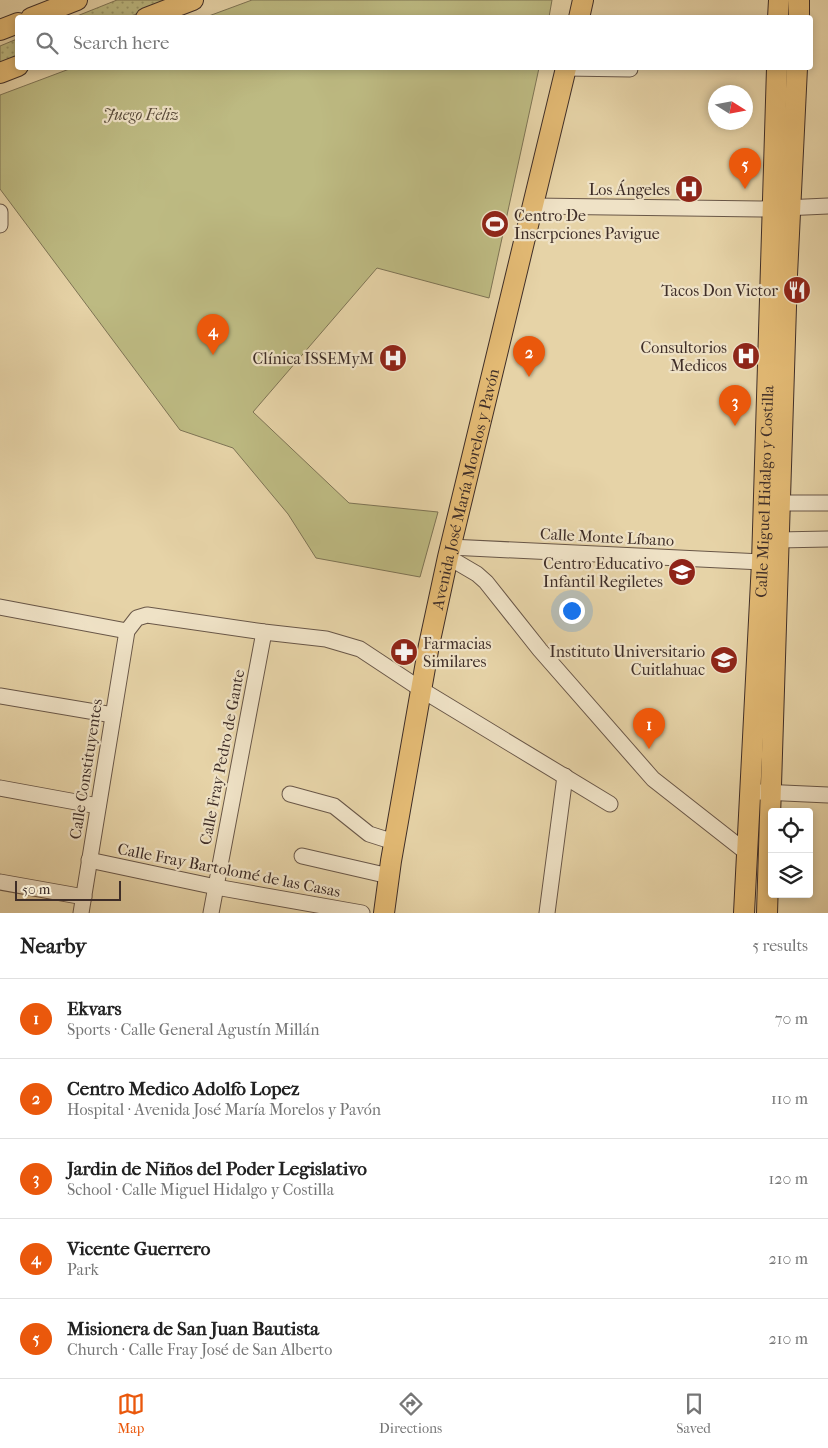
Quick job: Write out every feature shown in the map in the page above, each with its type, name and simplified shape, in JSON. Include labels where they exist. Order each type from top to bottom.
[{"type":"main road","points":[[39,15],[77,0]]},
{"type":"main road","points":[[154,15],[193,0]]},
{"type":"main road","points":[[580,15],[583,0]]},
{"type":"main road","points":[[778,15],[779,0]]},
{"type":"main road","points":[[799,0],[799,15]]},
{"type":"main road","points":[[0,30],[15,24]]},
{"type":"main road","points":[[0,72],[15,67]]},
{"type":"main road","name":"Avenida José María Morelos y Pavón","points":[[384,913],[394,842],[449,552],[566,70]]},
{"type":"main road","name":"Calle Miguel Hidalgo y Costilla","points":[[767,913],[786,274],[781,208],[777,70]]},
{"type":"main road","name":"Calle Miguel Hidalgo y Costilla","points":[[744,913],[781,208],[796,70]]},
{"type":"street","points":[[533,206],[781,208],[828,206]]},
{"type":"street","points":[[0,212],[0,225]]},
{"type":"street","points":[[779,503],[828,503]]},
{"type":"street","points":[[778,540],[828,539]]},
{"type":"street","points":[[449,552],[486,582],[540,650],[654,779],[746,852]]},
{"type":"street","name":"Calle Monte Líbano","points":[[449,552],[762,562]]},
{"type":"street","points":[[0,607],[127,631],[137,618],[147,615],[326,640],[360,649],[422,690],[610,804]]},
{"type":"street","name":"Calle Constituyentes","points":[[81,913],[127,631]]},
{"type":"street","name":"Calle Fray Pedro de Gante","points":[[211,913],[264,632]]},
{"type":"street","points":[[0,696],[113,715]]},
{"type":"street","points":[[547,913],[565,776]]},
{"type":"street","points":[[0,788],[98,806]]},
{"type":"street","points":[[749,791],[828,795]]},
{"type":"street","points":[[290,794],[334,806],[369,834],[394,842]]},
{"type":"street","points":[[302,856],[389,876]]},
{"type":"street","name":"Calle Fray Bartolomé de las Casas","points":[[89,860],[216,888],[362,913]]},
{"type":"street","points":[[0,882],[84,897]]},
{"type":"green space","points":[[117,0],[176,0],[134,15],[80,15]]},
{"type":"green space","points":[[252,0],[552,0],[549,15],[211,15]]},
{"type":"green space","points":[[15,40],[15,59],[0,64],[0,46]]},
{"type":"green space","name":"Juego Feliz","points":[[67,70],[539,70],[489,298],[377,268],[253,412],[349,503],[438,512],[420,577],[316,558],[288,514],[233,448],[180,430],[0,189],[0,95]]},
{"type":"place","name":"Los Ángeles","points":[[689,189]]},
{"type":"place","name":"Misionera de San Juan Bautista","points":[[745,189]]},
{"type":"place","name":"Centro De Inscrpciones Pavigue","points":[[495,224]]},
{"type":"place","name":"Tacos Don Victor","points":[[797,290]]},
{"type":"place","name":"Vicente Guerrero","points":[[213,355]]},
{"type":"place","name":"Consultorios Medicos","points":[[746,356]]},
{"type":"place","name":"Clínica ISSEMyM","points":[[393,358]]},
{"type":"place","name":"Centro Medico Adolfo Lopez","points":[[529,377]]},
{"type":"place","name":"Jardin de Niños del Poder Legislativo","points":[[735,426]]},
{"type":"place","name":"Centro Educativo Infantil Regiletes","points":[[682,572]]},
{"type":"place","name":"Farmacias Similares","points":[[404,652]]},
{"type":"place","name":"Instituto Universitario Cuitlahuac","points":[[724,660]]},
{"type":"place","name":"Ekvars","points":[[649,749]]}]
